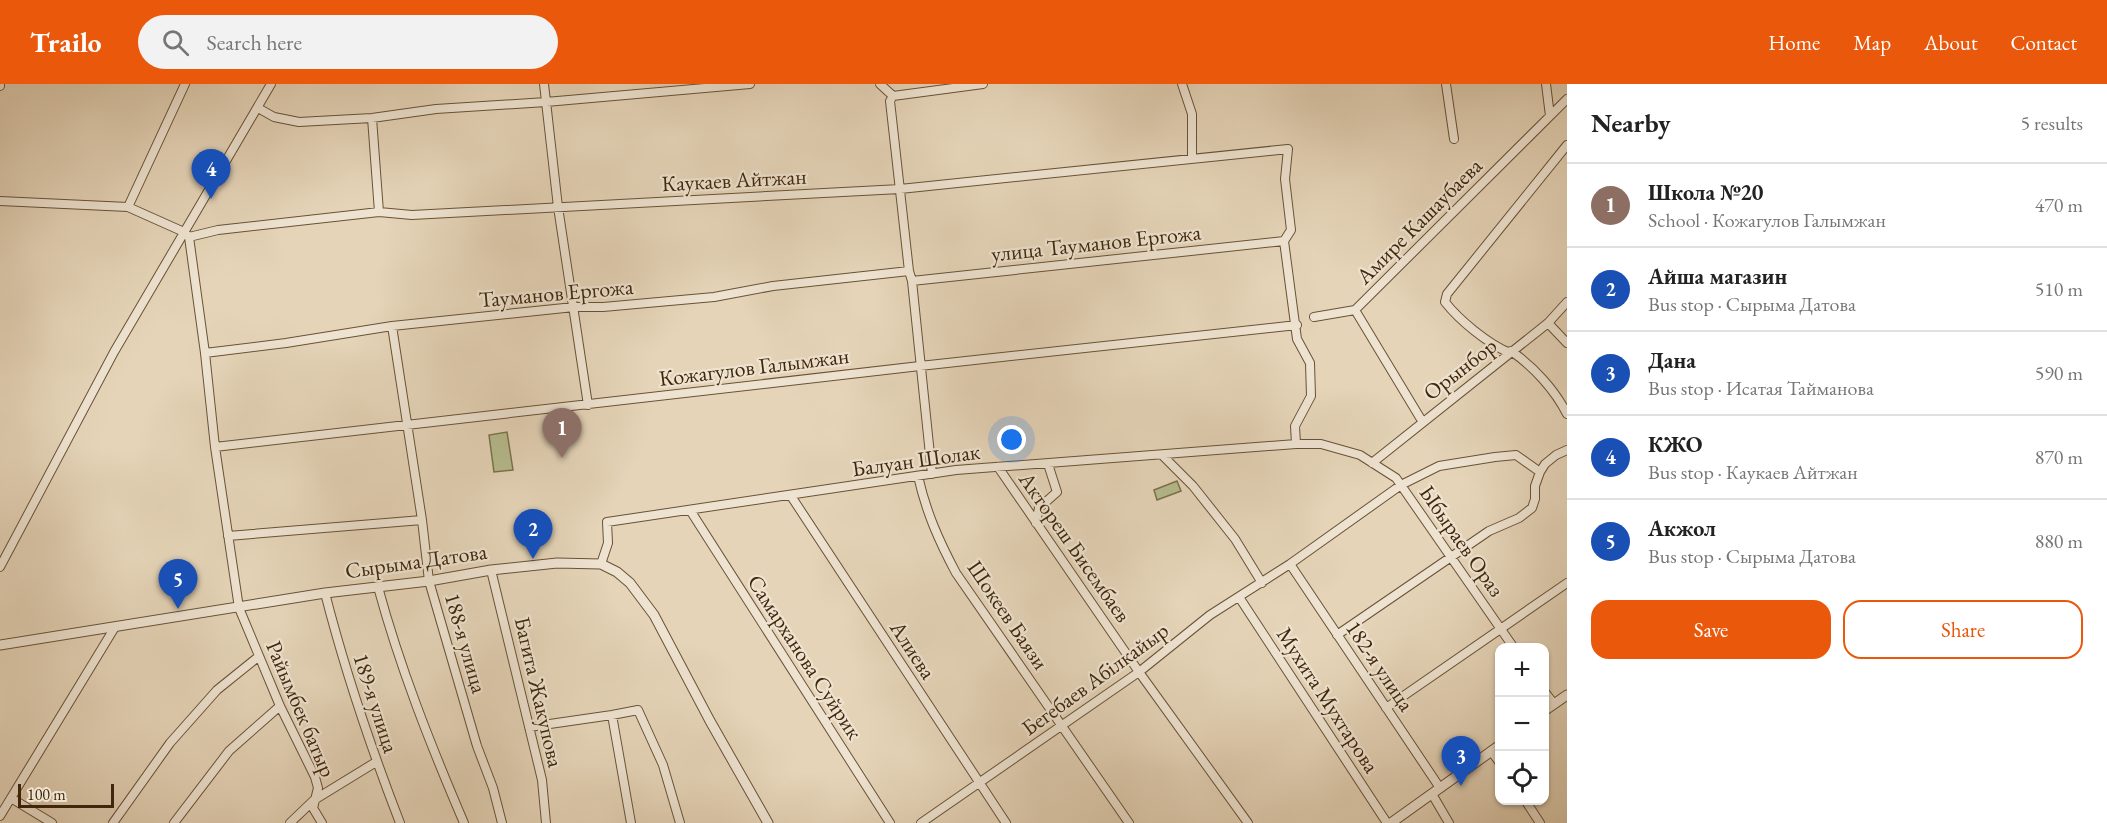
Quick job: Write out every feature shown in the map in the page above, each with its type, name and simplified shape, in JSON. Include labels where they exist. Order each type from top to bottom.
[{"type":"street","points":[[128,207],[185,84]]},
{"type":"street","points":[[0,567],[4,554],[114,351],[187,235],[271,84]]},
{"type":"street","points":[[544,84],[558,207],[588,405]]},
{"type":"street","points":[[258,108],[274,117],[299,122],[372,118],[436,109],[750,84]]},
{"type":"street","points":[[880,84],[893,96]]},
{"type":"street","points":[[893,96],[983,84]]},
{"type":"street","points":[[1182,84],[1192,114],[1192,157]]},
{"type":"street","points":[[1446,84],[1454,139]]},
{"type":"street","points":[[1546,84],[1550,116]]},
{"type":"street","points":[[893,96],[890,101],[932,474]]},
{"type":"street","points":[[1550,116],[1567,99]]},
{"type":"street","points":[[1558,109],[1567,115]]},
{"type":"street","name":"Амире Кашаубаева","points":[[1314,317],[1355,310],[1550,116]]},
{"type":"street","points":[[372,118],[379,212]]},
{"type":"street","points":[[1567,145],[1447,294],[1445,302],[1451,310],[1497,347],[1511,352],[1527,363],[1563,405],[1567,414]]},
{"type":"street","name":"Каукаев Айтжан","points":[[187,235],[379,212],[412,215],[900,189],[1288,148],[1285,180],[1291,230],[1284,242]]},
{"type":"street","points":[[0,201],[128,207],[187,235]]},
{"type":"street","name":"Райымбек батыр","points":[[187,235],[239,608],[280,706],[315,777],[318,788],[313,808],[322,823]]},
{"type":"street","points":[[1284,242],[1297,325],[1297,339],[1310,363],[1311,387],[1308,403],[1295,426],[1296,444]]},
{"type":"street","name":"улица Тауманов Ергожа","points":[[912,281],[1284,242]]},
{"type":"street","name":"Тауманов Ергожа","points":[[205,353],[392,326],[574,307],[603,307],[714,297],[773,286],[909,271]]},
{"type":"street","name":"Орынбор","points":[[1372,463],[1548,323],[1567,302]]},
{"type":"street","points":[[1355,310],[1422,421]]},
{"type":"street","points":[[1548,323],[1567,343]]},
{"type":"street","name":"Кожагулов Галымжан","points":[[215,447],[1297,325]]},
{"type":"street","name":"188-я улица","points":[[392,326],[422,520],[429,581],[477,746],[494,788],[502,823]]},
{"type":"street","name":"Балуан Шолак","points":[[601,564],[608,543],[607,522],[932,474],[1296,444],[1321,444],[1360,455],[1372,463]]},
{"type":"street","points":[[1337,635],[1489,531],[1519,518],[1532,508],[1535,486],[1540,472],[1545,464],[1556,455],[1567,450]]},
{"type":"street","name":"Бегебаев Абілкайыр","points":[[921,823],[1139,672],[1210,615],[1290,564],[1401,485],[1439,466],[1516,455],[1540,472]]},
{"type":"street","points":[[1163,456],[1193,486],[1235,539],[1262,583]]},
{"type":"street","name":"Ыбыраев Ораз","points":[[1372,463],[1396,478],[1511,643]]},
{"type":"street","points":[[1036,523],[1039,508],[1057,492],[1048,464]]},
{"type":"street","name":"Актореш Бисембаев","points":[[998,467],[1139,672],[1248,823]]},
{"type":"street","name":"Шокеев Баязи","points":[[918,476],[924,506],[956,573],[1129,823]]},
{"type":"street","name":"Алиева","points":[[791,496],[1006,823]]},
{"type":"street","name":"Самарханова Суйрик","points":[[690,510],[890,823]]},
{"type":"street","points":[[228,536],[422,520]]},
{"type":"street","name":"Сырыма Датова","points":[[0,645],[325,593],[429,581],[491,570],[557,563],[601,564]]},
{"type":"street","points":[[601,564],[630,583],[654,615],[710,721],[768,823]]},
{"type":"street","name":"182-я улица","points":[[1290,564],[1386,708],[1436,791],[1449,823]]},
{"type":"street","name":"Багита Жакупова","points":[[491,570],[542,780],[546,823]]},
{"type":"street","points":[[1386,708],[1567,583]]},
{"type":"street","points":[[378,587],[390,629],[437,760],[465,823]]},
{"type":"street","name":"189-я улица","points":[[325,593],[338,645],[376,762],[400,823]]},
{"type":"street","name":"Мухита Мухтарова","points":[[1239,597],[1387,823]]},
{"type":"street","points":[[0,816],[115,627]]},
{"type":"street","points":[[113,823],[170,743],[217,690],[258,657]]},
{"type":"street","points":[[1549,708],[1566,696]]},
{"type":"street","points":[[1549,697],[1554,704]]},
{"type":"street","points":[[174,823],[229,751],[280,706]]},
{"type":"street","points":[[529,727],[638,710],[663,765],[680,823]]},
{"type":"street","points":[[612,715],[631,823]]},
{"type":"street","points":[[1391,823],[1495,748]]},
{"type":"street","points":[[290,823],[314,800],[376,762]]},
{"type":"street","points":[[11,798],[52,823]]},
{"type":"street","points":[[1528,805],[1540,823]]},
{"type":"green space","points":[[507,432],[513,470],[494,472],[489,435]]},
{"type":"green space","points":[[1177,481],[1181,491],[1157,500],[1154,490]]},
{"type":"place","name":"КЖО","points":[[211,199]]},
{"type":"place","name":"Школа №20","points":[[562,458]]},
{"type":"place","name":"Айша магазин","points":[[533,559]]},
{"type":"place","name":"Акжол","points":[[178,609]]},
{"type":"place","name":"Дана","points":[[1461,786]]}]
